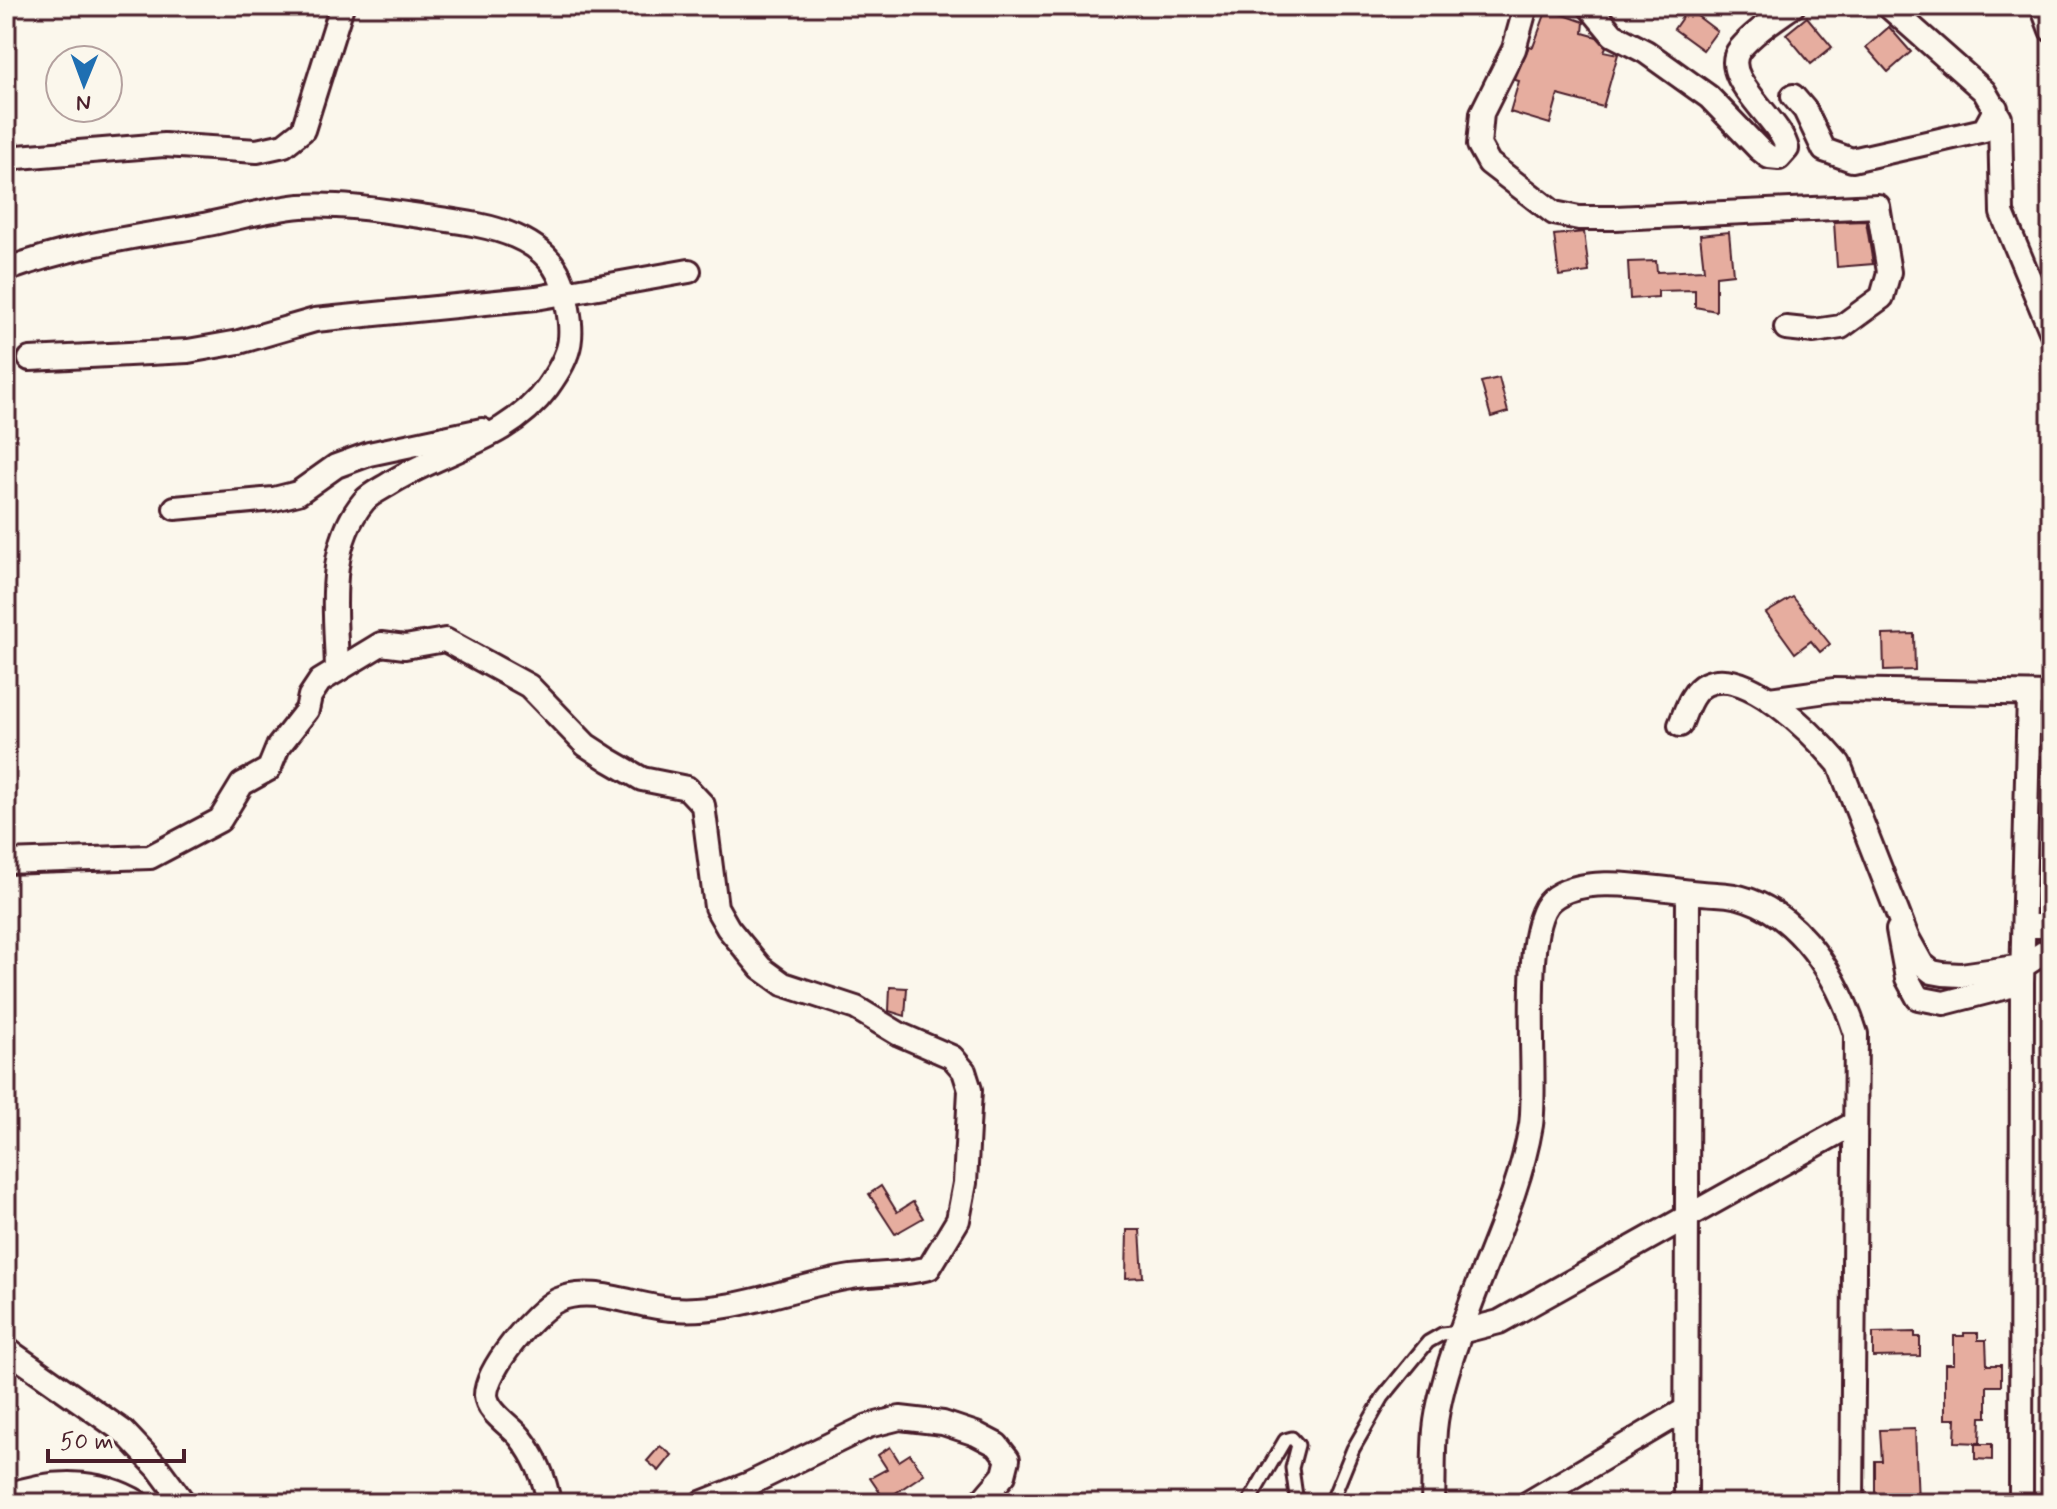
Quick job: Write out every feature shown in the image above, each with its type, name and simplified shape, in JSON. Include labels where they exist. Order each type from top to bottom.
[{"type":"street","points":[[6,158],[164,145],[257,151],[284,145],[303,130],[342,6]]},
{"type":"street","points":[[1526,6],[1514,49],[1482,113],[1479,145],[1489,163],[1554,213],[1579,218],[1615,218],[1878,206],[1889,272],[1882,297],[1841,327],[1814,331],[1786,328]]},
{"type":"street","points":[[1589,6],[1613,35],[1646,52],[1709,97],[1759,149],[1769,157],[1779,158],[1787,149],[1785,136],[1746,91],[1734,64],[1738,51],[1793,6]]},
{"type":"street","points":[[1888,6],[1984,91],[1996,108],[2000,118],[2002,213],[2051,331]]},
{"type":"street","points":[[2042,6],[2051,30]]},
{"type":"street","points":[[1793,96],[1805,110],[1824,150],[1852,160],[1984,130],[1996,108]]},
{"type":"street","points":[[6,270],[56,251],[208,224],[240,215],[304,206],[361,208],[482,225],[530,242],[554,261],[573,331],[570,350],[533,407],[514,423],[411,470],[365,499],[342,538],[335,576],[337,670]]},
{"type":"street","points":[[30,359],[188,351],[239,342],[315,320],[565,293],[689,271]]},
{"type":"street","points":[[175,508],[274,499],[298,493],[336,466],[369,454],[514,423]]},
{"type":"street","points":[[6,862],[150,857],[220,820],[242,784],[269,769],[278,747],[307,710],[320,681],[381,644],[405,647],[445,640],[529,686],[586,745],[609,760],[642,779],[687,788],[703,805],[716,907],[761,968],[783,984],[856,1008],[899,1034],[952,1057],[964,1071],[970,1090],[965,1183],[958,1220],[929,1268],[902,1275],[851,1277],[772,1298],[714,1308],[671,1309],[585,1295],[559,1300],[535,1317],[498,1362],[486,1395],[492,1409],[521,1438],[542,1472],[549,1503]]},
{"type":"street","points":[[1680,725],[1693,695],[1706,684],[1724,681],[1769,699],[1819,741],[1839,764],[1896,910],[1902,962],[1918,998],[1944,1003],[2022,974],[2051,948]]},
{"type":"street","points":[[1769,699],[1834,690],[2040,694],[2022,974],[2021,1503]]},
{"type":"street","points":[[1433,1503],[1435,1428],[1460,1332],[1511,1202],[1531,1125],[1535,1062],[1532,947],[1542,912],[1551,901],[1576,885],[1612,885],[1688,894],[1731,895],[1769,907],[1792,925],[1844,998],[1856,1034],[1852,1503]]},
{"type":"street","points":[[1686,1503],[1688,894]]},
{"type":"street","points":[[2025,926],[2051,926]]},
{"type":"street","points":[[1460,1332],[1499,1322],[1855,1123]]},
{"type":"street","points":[[6,1349],[124,1432],[158,1468],[184,1503]]},
{"type":"street","points":[[1528,1503],[1685,1410]]},
{"type":"street","points":[[701,1503],[868,1426],[900,1418],[943,1423],[997,1445],[1008,1459],[1004,1475],[980,1503]]},
{"type":"street","points":[[6,1496],[52,1485],[90,1483],[139,1503]]},
{"type":"lane","points":[[1331,1503],[1353,1449],[1383,1397],[1428,1342],[1442,1334],[1460,1332]]},
{"type":"lane","points":[[1248,1503],[1285,1440],[1292,1438],[1298,1445],[1292,1468],[1297,1503]]},
{"type":"building","points":[[1547,9],[1584,22],[1583,33],[1597,37],[1606,47],[1604,51],[1618,54],[1603,107],[1558,95],[1550,124],[1510,112],[1519,81],[1515,80],[1516,76],[1529,46],[1533,47]]},
{"type":"building","points":[[1688,9],[1717,31],[1703,50],[1674,29]]},
{"type":"building","points":[[1807,17],[1832,47],[1811,64],[1786,34]]},
{"type":"building","points":[[1889,27],[1911,52],[1888,72],[1866,47]]},
{"type":"building","points":[[1866,221],[1873,264],[1837,267],[1834,222]]},
{"type":"building","points":[[1584,232],[1589,272],[1559,276],[1554,235]]},
{"type":"building","points":[[1729,232],[1733,274],[1716,276],[1716,311],[1695,307],[1695,290],[1658,291],[1658,297],[1630,299],[1628,262],[1656,261],[1657,272],[1704,270],[1700,235]]},
{"type":"building","points":[[1499,378],[1508,412],[1491,417],[1481,382]]},
{"type":"building","points":[[1793,597],[1830,644],[1820,652],[1811,641],[1795,653],[1766,613]]},
{"type":"building","points":[[1914,634],[1915,670],[1884,671],[1883,635]]},
{"type":"building","points":[[890,987],[907,988],[905,1016],[889,1011]]},
{"type":"building","points":[[881,1186],[897,1212],[913,1202],[923,1218],[895,1234],[869,1194]]},
{"type":"building","points":[[1127,1230],[1140,1230],[1143,1277],[1126,1278]]},
{"type":"building","points":[[1915,1332],[1915,1337],[1920,1337],[1920,1356],[1873,1357],[1873,1333]]},
{"type":"building","points":[[1964,1333],[1978,1333],[1978,1340],[1986,1340],[1987,1365],[2001,1365],[2001,1386],[1987,1386],[1987,1417],[1981,1417],[1980,1443],[1955,1442],[1956,1419],[1945,1419],[1945,1364],[1954,1364],[1954,1336],[1964,1336]]},
{"type":"building","points":[[1915,1429],[1918,1503],[1875,1503],[1875,1461],[1882,1461],[1880,1430]]},
{"type":"building","points":[[1975,1444],[1992,1444],[1992,1460],[1975,1459]]},
{"type":"building","points":[[660,1446],[672,1455],[659,1471],[647,1461]]},
{"type":"building","points":[[890,1447],[899,1461],[910,1454],[924,1474],[885,1500],[870,1478],[887,1469],[878,1455]]}]
